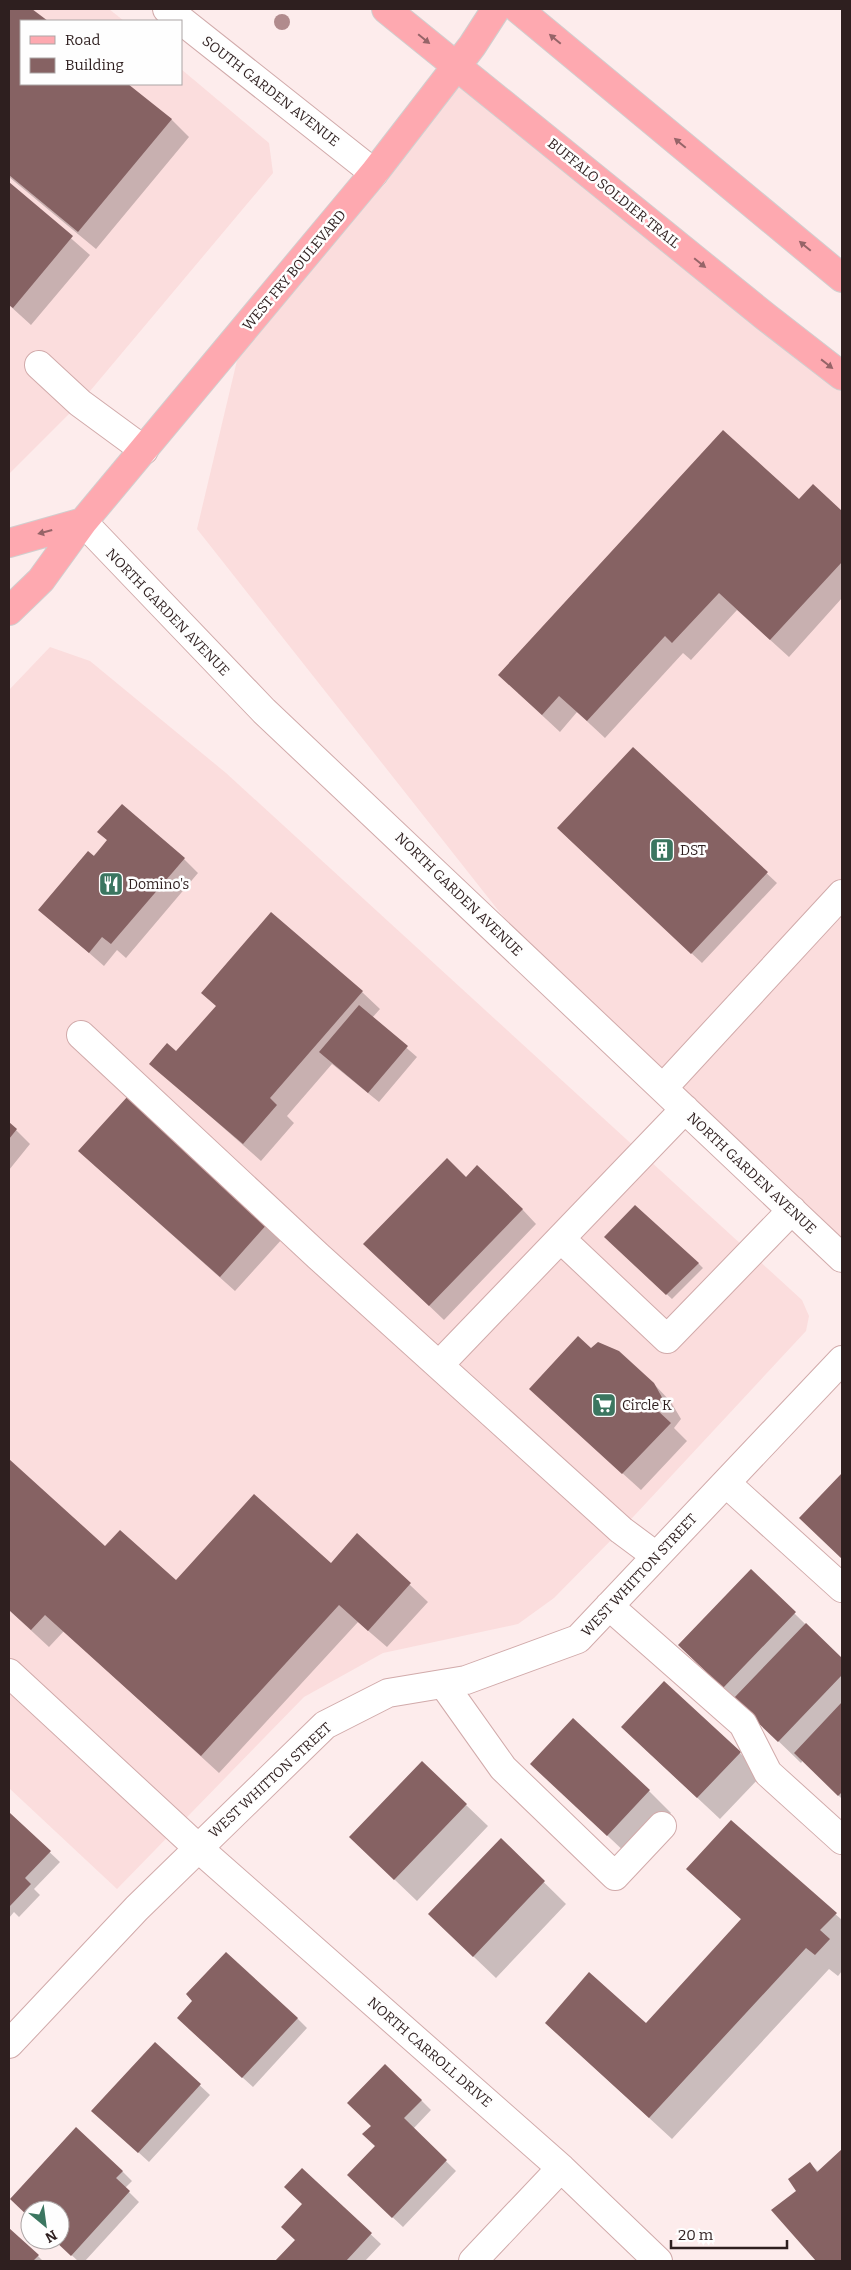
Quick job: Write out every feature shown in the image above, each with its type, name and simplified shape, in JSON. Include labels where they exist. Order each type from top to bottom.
[{"type":"main road","name":"BUFFALO SOLDIER TRAIL","points":[[386,9],[766,317],[842,376]]},
{"type":"main road","name":"WEST FRY BOULEVARD","points":[[9,612],[41,580],[82,522],[374,173],[457,66],[496,9]]},
{"type":"main road","points":[[518,9],[842,278]]},
{"type":"main road","points":[[9,543],[82,522]]},
{"type":"street","name":"SOUTH GARDEN AVENUE","points":[[167,9],[181,20]]},
{"type":"street","name":"SOUTH GARDEN AVENUE","points":[[182,21],[374,173]]},
{"type":"street","points":[[40,365],[80,403],[144,450]]},
{"type":"street","name":"NORTH GARDEN AVENUE","points":[[82,522],[264,711],[842,1258]]},
{"type":"street","points":[[663,1088],[842,894]]},
{"type":"street","points":[[81,1035],[621,1530],[656,1556]]},
{"type":"street","points":[[439,1365],[685,1109]]},
{"type":"street","points":[[561,1239],[667,1339],[792,1210]]},
{"type":"street","name":"WEST WHITTON STREET","points":[[9,2044],[198,1847],[325,1725],[388,1693],[466,1680],[578,1639],[842,1360]]},
{"type":"street","points":[[726,1483],[842,1588]]},
{"type":"street","points":[[609,1606],[743,1724],[768,1773],[842,1840]]},
{"type":"street","name":"NORTH CARROLL DRIVE","points":[[9,1675],[198,1847],[561,2168],[658,2261]]},
{"type":"street","points":[[444,1685],[503,1768],[614,1876],[662,1826]]},
{"type":"street","points":[[474,2261],[561,2168]]},
{"type":"shaded area","points":[[9,9],[109,9],[123,20],[20,20],[20,85],[182,85],[182,70],[269,143],[273,173],[80,403],[9,474]]},
{"type":"shaded area","points":[[457,66],[842,376],[842,1257],[566,996],[197,529],[244,331]]},
{"type":"shaded area","points":[[50,647],[90,661],[226,773],[802,1300],[809,1316],[806,1331],[621,1530],[554,1598],[518,1624],[383,1653],[304,1697],[117,1889],[9,1788],[9,690]]},
{"type":"building","points":[[32,9],[47,20],[20,20],[20,85],[129,85],[172,119],[78,232],[9,175],[9,10]]},
{"type":"building","points":[[9,182],[73,236],[13,308],[9,305]]},
{"type":"building","points":[[723,430],[799,499],[813,484],[842,511],[842,562],[770,640],[719,593],[672,643],[665,636],[587,721],[559,696],[542,715],[498,675]]},
{"type":"building","name":"DST","points":[[633,747],[768,872],[691,954],[557,828]]},
{"type":"building","name":"Domino's","points":[[122,804],[185,858],[111,944],[102,937],[89,953],[38,910],[88,851],[94,856],[107,840],[97,832]]},
{"type":"building","points":[[271,912],[363,991],[270,1098],[277,1105],[243,1144],[149,1064],[167,1043],[176,1051],[216,1006],[201,993]]},
{"type":"building","points":[[359,1005],[408,1046],[368,1093],[319,1052]]},
{"type":"building","points":[[128,1096],[269,1222],[220,1277],[78,1151]]},
{"type":"building","points":[[9,1122],[17,1129],[9,1139]]},
{"type":"building","points":[[447,1158],[466,1177],[477,1165],[523,1209],[429,1306],[363,1244]]},
{"type":"building","points":[[635,1205],[699,1263],[666,1295],[604,1237]]},
{"type":"building","name":"Circle K","points":[[578,1336],[591,1348],[598,1342],[619,1351],[654,1383],[664,1401],[657,1410],[671,1423],[622,1474],[529,1389]]},
{"type":"building","points":[[9,1459],[105,1546],[120,1530],[176,1580],[254,1494],[331,1563],[357,1533],[411,1583],[368,1631],[339,1605],[201,1756],[45,1615],[31,1630],[9,1610]]},
{"type":"building","points":[[842,1473],[842,1559],[799,1518]]},
{"type":"building","points":[[751,1569],[796,1612],[723,1688],[678,1645]]},
{"type":"building","points":[[806,1623],[842,1658],[842,1675],[778,1742],[733,1699]]},
{"type":"building","points":[[664,1681],[741,1752],[697,1798],[621,1727]]},
{"type":"building","points":[[842,1702],[842,1792],[838,1796],[794,1753]]},
{"type":"building","points":[[573,1718],[650,1790],[607,1836],[530,1764]]},
{"type":"building","points":[[422,1761],[467,1804],[394,1880],[349,1837]]},
{"type":"building","points":[[10,1813],[51,1851],[25,1878],[31,1884],[9,1907]]},
{"type":"building","points":[[731,1820],[837,1913],[820,1930],[830,1939],[815,1955],[806,1948],[649,2118],[545,2023],[589,1972],[646,2023],[741,1919],[686,1869]]},
{"type":"building","points":[[501,1838],[545,1881],[473,1957],[428,1914]]},
{"type":"building","points":[[226,1952],[298,2018],[242,2078],[177,2018],[192,2001],[186,1994]]},
{"type":"building","points":[[155,2042],[201,2084],[138,2153],[91,2111]]},
{"type":"building","points":[[385,2064],[422,2100],[404,2118],[447,2160],[392,2218],[347,2175],[375,2146],[362,2134],[371,2126],[347,2103]]},
{"type":"building","points":[[76,2127],[123,2171],[116,2178],[130,2191],[71,2256],[65,2250],[70,2250],[70,2200],[20,2200],[20,2208],[10,2199]]},
{"type":"building","points":[[842,2149],[842,2261],[816,2261],[771,2210],[796,2191],[788,2179],[810,2162],[817,2172]]},
{"type":"building","points":[[302,2168],[372,2233],[346,2261],[275,2261],[295,2240],[281,2227],[302,2204],[284,2187]]},
{"type":"building","points":[[9,2228],[20,2238],[20,2250],[33,2250],[39,2255],[33,2261],[9,2261]]},
{"type":"place","name":"DST","points":[[662,850]]},
{"type":"place","name":"Domino's","points":[[111,884]]},
{"type":"place","name":"Circle K","points":[[604,1405]]}]
